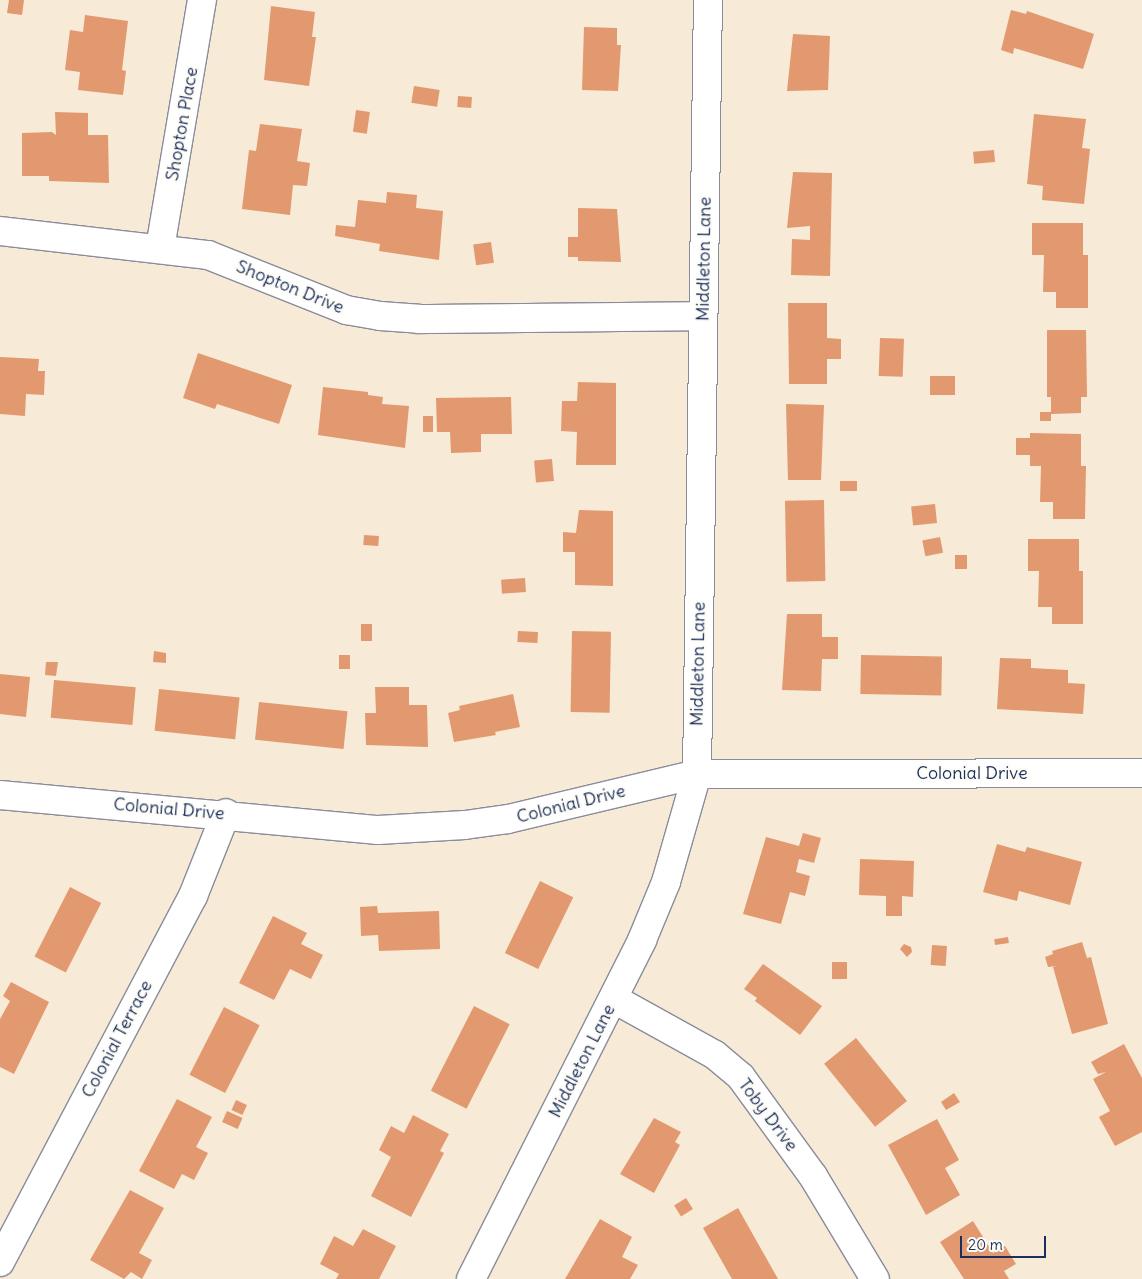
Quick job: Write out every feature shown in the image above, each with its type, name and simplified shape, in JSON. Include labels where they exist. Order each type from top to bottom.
[{"type":"street","name":"Shopton Place","points":[[160,248],[202,0]]},
{"type":"street","name":"Middleton Lane","points":[[471,1279],[614,999],[666,882],[697,774],[708,0]]},
{"type":"street","name":"Shopton Drive","points":[[0,231],[208,255],[337,307],[380,316],[419,319],[703,316]]},
{"type":"street","name":"Colonial Drive","points":[[0,795],[226,813],[378,830],[465,825],[547,812],[697,774],[1142,773]]},
{"type":"street","name":"Colonial Terrace","points":[[0,1262],[193,896],[226,813]]},
{"type":"street","name":"Toby Drive","points":[[614,999],[715,1055],[741,1077],[813,1176],[875,1279]]},
{"type":"building","points":[[9,0],[24,0],[22,15],[7,13]]},
{"type":"building","points":[[271,6],[315,12],[312,37],[316,37],[309,86],[264,80]]},
{"type":"building","points":[[1011,10],[1026,14],[1027,11],[1094,34],[1083,69],[1014,48],[1013,54],[1001,50]]},
{"type":"building","points":[[85,15],[128,21],[122,70],[126,71],[123,95],[78,90],[80,72],[65,70],[70,30],[83,32]]},
{"type":"building","points":[[584,27],[617,28],[617,45],[621,45],[618,91],[582,90]]},
{"type":"building","points":[[793,34],[830,36],[828,90],[787,91]]},
{"type":"building","points":[[414,86],[440,90],[437,107],[411,103]]},
{"type":"building","points":[[458,96],[472,97],[471,108],[457,107]]},
{"type":"building","points":[[356,110],[370,112],[367,134],[353,132]]},
{"type":"building","points":[[55,112],[88,113],[88,135],[108,135],[109,183],[49,181],[49,176],[22,176],[22,133],[52,132],[56,135]]},
{"type":"building","points":[[1034,114],[1086,119],[1082,148],[1090,149],[1084,204],[1042,200],[1043,186],[1027,184]]},
{"type":"building","points":[[260,124],[302,129],[297,161],[310,163],[307,186],[293,185],[290,215],[242,209],[249,150],[256,151]]},
{"type":"building","points":[[994,150],[995,162],[974,164],[973,152]]},
{"type":"building","points":[[793,172],[832,173],[830,276],[791,275],[792,239],[810,240],[810,226],[787,228]]},
{"type":"building","points":[[387,192],[417,195],[416,208],[443,211],[439,260],[379,251],[380,244],[335,236],[336,225],[355,227],[358,200],[386,203]]},
{"type":"building","points":[[578,208],[617,209],[621,262],[578,261],[578,257],[568,257],[568,237],[578,237]]},
{"type":"building","points":[[1032,223],[1083,223],[1083,255],[1088,255],[1088,308],[1056,308],[1056,292],[1043,292],[1044,255],[1032,255]]},
{"type":"building","points":[[491,242],[494,263],[476,265],[473,245]]},
{"type":"building","points":[[788,303],[827,303],[827,338],[841,339],[841,359],[827,359],[827,384],[789,384]]},
{"type":"building","points":[[1047,330],[1086,330],[1087,397],[1081,397],[1081,413],[1051,414],[1051,397],[1047,397]]},
{"type":"building","points":[[880,338],[904,339],[903,377],[879,376]]},
{"type":"building","points":[[198,353],[292,385],[279,424],[217,404],[215,409],[183,398]]},
{"type":"building","points":[[0,357],[39,359],[38,371],[45,371],[44,395],[26,394],[25,416],[0,414]]},
{"type":"building","points":[[930,376],[955,376],[955,395],[930,395]]},
{"type":"building","points":[[578,382],[616,383],[616,465],[576,465],[577,432],[561,431],[562,401],[577,401]]},
{"type":"building","points":[[323,387],[368,392],[368,395],[383,397],[382,404],[409,406],[405,448],[318,435]]},
{"type":"building","points":[[511,397],[512,434],[481,434],[481,452],[451,453],[450,432],[437,432],[436,398]]},
{"type":"building","points":[[786,404],[824,405],[821,480],[788,480]]},
{"type":"building","points":[[1040,412],[1051,412],[1051,421],[1040,421]]},
{"type":"building","points":[[423,416],[433,416],[433,432],[423,432]]},
{"type":"building","points":[[1030,433],[1081,434],[1081,466],[1086,466],[1085,519],[1053,519],[1053,502],[1040,502],[1041,466],[1030,466],[1030,455],[1016,455],[1016,438],[1030,438]]},
{"type":"building","points":[[552,459],[554,481],[536,482],[534,461]]},
{"type":"building","points":[[840,481],[857,481],[857,491],[840,491]]},
{"type":"building","points":[[824,500],[825,581],[786,582],[785,501]]},
{"type":"building","points":[[935,504],[937,523],[913,525],[911,507]]},
{"type":"building","points":[[579,510],[613,511],[613,586],[575,585],[575,552],[563,552],[563,532],[576,533]]},
{"type":"building","points":[[364,535],[379,536],[378,546],[363,545]]},
{"type":"building","points":[[940,537],[943,553],[925,556],[922,540]]},
{"type":"building","points":[[1028,539],[1079,539],[1079,571],[1083,571],[1083,624],[1052,624],[1052,607],[1038,607],[1039,571],[1028,571]]},
{"type":"building","points":[[955,555],[967,555],[967,569],[955,569]]},
{"type":"building","points":[[525,578],[526,592],[502,594],[501,580]]},
{"type":"building","points":[[787,614],[822,614],[822,637],[838,637],[838,659],[822,659],[821,691],[782,690]]},
{"type":"building","points":[[361,624],[372,624],[372,641],[361,641]]},
{"type":"building","points":[[518,631],[538,632],[537,643],[517,642]]},
{"type":"building","points":[[572,631],[611,632],[610,713],[571,712]]},
{"type":"building","points":[[154,651],[166,653],[166,663],[153,662]]},
{"type":"building","points":[[339,655],[350,655],[350,669],[339,669]]},
{"type":"building","points":[[861,655],[942,656],[941,695],[860,694]]},
{"type":"building","points":[[1000,658],[1031,659],[1031,668],[1068,670],[1068,683],[1085,684],[1083,714],[997,709]]},
{"type":"building","points":[[46,662],[58,662],[56,676],[45,675]]},
{"type":"building","points":[[0,674],[30,677],[26,717],[0,714]]},
{"type":"building","points":[[54,680],[136,687],[132,725],[51,718]]},
{"type":"building","points":[[375,687],[409,687],[409,705],[427,705],[428,747],[366,745],[365,713],[376,713]]},
{"type":"building","points":[[159,689],[240,697],[235,739],[155,731]]},
{"type":"building","points":[[513,694],[520,727],[495,732],[496,735],[454,742],[448,713],[460,710],[459,706]]},
{"type":"building","points":[[259,702],[348,711],[344,749],[255,740]]},
{"type":"building","points":[[803,833],[821,838],[814,863],[799,859],[796,872],[810,876],[805,896],[790,892],[781,924],[743,914],[766,837],[799,846]]},
{"type":"building","points":[[997,844],[1025,852],[1027,847],[1082,862],[1070,905],[1019,891],[1017,901],[983,892]]},
{"type":"building","points":[[860,859],[914,861],[913,897],[902,896],[902,916],[886,916],[886,896],[859,895]]},
{"type":"building","points":[[540,881],[573,897],[538,969],[505,953]]},
{"type":"building","points":[[70,887],[101,903],[66,972],[35,956]]},
{"type":"building","points":[[377,906],[378,913],[439,911],[440,949],[379,951],[378,935],[361,936],[360,907]]},
{"type":"building","points":[[273,916],[307,933],[301,944],[323,955],[311,979],[290,969],[274,1000],[239,983]]},
{"type":"building","points":[[1008,937],[1009,943],[995,945],[994,939]]},
{"type":"building","points":[[1082,942],[1087,958],[1091,957],[1108,1024],[1072,1034],[1053,967],[1057,966],[1048,967],[1045,957],[1053,954],[1052,951]]},
{"type":"building","points":[[904,944],[911,947],[912,952],[907,957],[900,949]]},
{"type":"building","points":[[932,945],[947,946],[946,966],[931,965]]},
{"type":"building","points":[[832,962],[847,962],[847,979],[832,979]]},
{"type":"building","points":[[763,964],[822,1006],[800,1035],[755,1001],[757,998],[744,989]]},
{"type":"building","points":[[11,982],[49,1002],[14,1074],[0,1067],[0,1019],[10,1001],[3,996]]},
{"type":"building","points":[[474,1006],[510,1024],[467,1109],[431,1091]]},
{"type":"building","points":[[224,1007],[260,1025],[225,1093],[189,1075]]},
{"type":"building","points":[[856,1038],[907,1101],[875,1127],[824,1064]]},
{"type":"building","points":[[1124,1044],[1142,1078],[1142,1132],[1115,1146],[1099,1117],[1110,1111],[1093,1079],[1106,1072],[1098,1074],[1091,1062]]},
{"type":"building","points":[[954,1093],[960,1102],[946,1110],[941,1102]]},
{"type":"building","points":[[177,1099],[212,1117],[196,1147],[208,1153],[194,1180],[182,1174],[174,1189],[139,1171]]},
{"type":"building","points":[[236,1100],[247,1105],[242,1115],[232,1110]]},
{"type":"building","points":[[227,1111],[243,1118],[238,1129],[222,1122]]},
{"type":"building","points":[[413,1115],[449,1134],[440,1151],[444,1153],[411,1217],[371,1196],[391,1157],[379,1150],[391,1126],[404,1133]]},
{"type":"building","points":[[654,1118],[681,1132],[675,1142],[680,1145],[654,1193],[620,1174]]},
{"type":"building","points":[[937,1119],[959,1160],[945,1168],[960,1195],[926,1215],[888,1145]]},
{"type":"building","points":[[130,1190],[164,1208],[139,1253],[152,1260],[142,1279],[131,1272],[124,1279],[90,1260]]},
{"type":"building","points":[[686,1198],[693,1209],[681,1216],[674,1205]]},
{"type":"building","points":[[738,1208],[778,1279],[732,1279],[703,1228]]},
{"type":"building","points":[[600,1219],[632,1237],[622,1257],[638,1265],[630,1279],[565,1279]]},
{"type":"building","points":[[973,1221],[993,1253],[1005,1246],[1016,1264],[1004,1271],[1009,1279],[964,1279],[940,1242]]},
{"type":"building","points":[[363,1229],[396,1246],[379,1279],[336,1279],[339,1274],[320,1264],[334,1236],[353,1246]]}]
